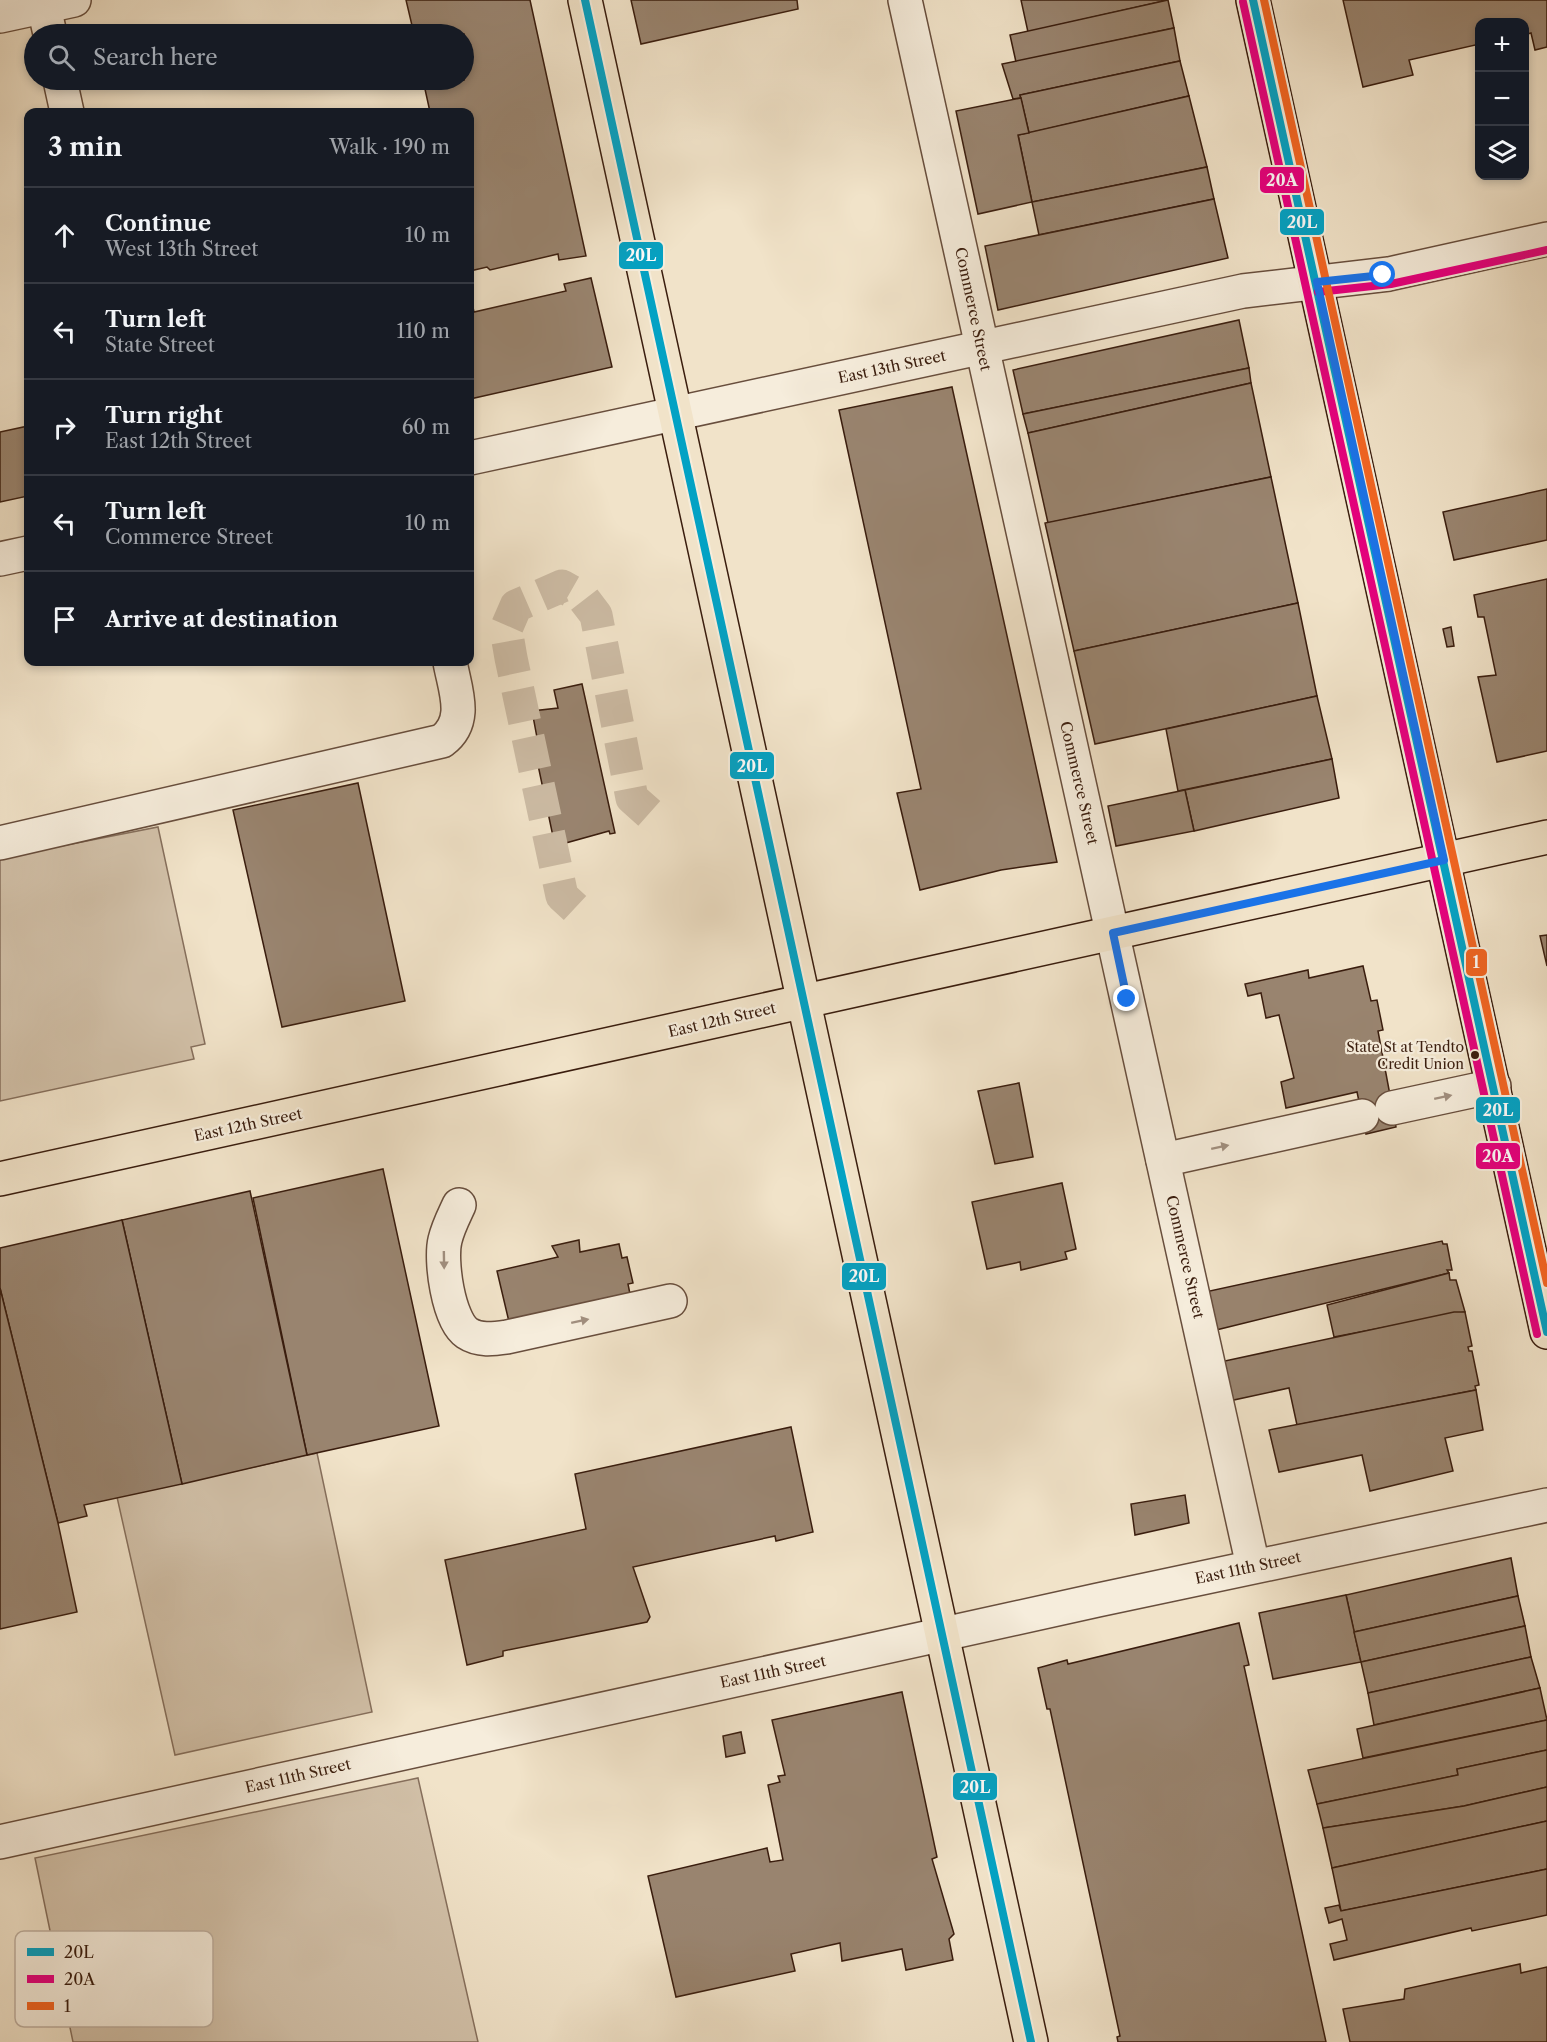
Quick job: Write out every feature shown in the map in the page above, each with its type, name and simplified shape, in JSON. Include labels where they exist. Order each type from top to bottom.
[{"type":"main road","points":[[585,0],[940,1635],[1031,2042]]},
{"type":"main road","points":[[1253,0],[1547,1332]]},
{"type":"main road","name":"East 12th Street","points":[[0,1179],[1547,837]]},
{"type":"street","name":"Commerce Street","points":[[905,0],[1253,1566]]},
{"type":"street","points":[[0,16],[56,14]]},
{"type":"street","points":[[62,90],[66,108]]},
{"type":"street","name":"East 13th Street","points":[[474,457],[1243,291],[1389,274],[1547,240]]},
{"type":"street","points":[[0,559],[24,554]]},
{"type":"street","points":[[0,843],[442,741],[457,727],[459,711],[451,666]]},
{"type":"street","points":[[1163,1160],[1494,1086]]},
{"type":"street","points":[[459,1205],[445,1240],[444,1270],[456,1320],[464,1331],[473,1336],[487,1340],[507,1337],[670,1301]]},
{"type":"street","name":"East 11th Street","points":[[0,1842],[1253,1566],[1547,1505]]},
{"type":"shaded area","points":[[158,827],[205,1044],[191,1047],[194,1059],[0,1101],[0,858]]},
{"type":"shaded area","points":[[317,1453],[372,1712],[175,1755],[117,1497]]},
{"type":"shaded area","points":[[418,1778],[478,2042],[73,2042],[70,2027],[213,2027],[213,1931],[50,1931],[35,1858]]},
{"type":"building","points":[[406,0],[530,0],[586,256],[559,260],[558,254],[490,270],[487,267],[474,270],[474,108],[429,108],[425,90],[474,90],[474,24],[412,24]]},
{"type":"building","points":[[631,0],[797,0],[798,9],[641,44]]},
{"type":"building","points":[[1021,0],[1168,0],[1028,32]]},
{"type":"building","points":[[1168,0],[1174,28],[1016,62],[1010,35]]},
{"type":"building","points":[[1343,0],[1547,0],[1547,47],[1535,50],[1531,33],[1529,34],[1529,18],[1475,18],[1475,45],[1409,60],[1413,75],[1363,87]]},
{"type":"building","points":[[1174,28],[1180,61],[1020,95],[1021,98],[1013,99],[1002,64]]},
{"type":"building","points":[[1180,61],[1189,96],[1029,133],[1020,95]]},
{"type":"building","points":[[1189,96],[1207,167],[1032,202],[1018,135]]},
{"type":"building","points":[[1021,98],[1029,133],[1018,135],[1032,202],[978,214],[956,111]]},
{"type":"building","points":[[1207,167],[1214,199],[1039,235],[1032,202]]},
{"type":"building","points":[[1214,199],[1228,258],[998,310],[985,246]]},
{"type":"building","points":[[591,278],[612,367],[474,398],[474,312],[566,291],[564,284]]},
{"type":"building","points":[[1239,320],[1249,368],[1023,414],[1013,370]]},
{"type":"building","points":[[1249,368],[1251,383],[1028,433],[1023,414]]},
{"type":"building","points":[[1251,383],[1271,477],[1048,523],[1028,433]]},
{"type":"building","points":[[952,387],[1057,862],[1001,870],[920,890],[897,793],[921,789],[839,410]]},
{"type":"building","points":[[24,427],[24,497],[0,502],[0,432]]},
{"type":"building","points":[[1271,477],[1298,603],[1074,651],[1045,523]]},
{"type":"building","points":[[1547,489],[1547,540],[1454,560],[1443,512]]},
{"type":"building","points":[[1547,579],[1547,751],[1497,762],[1478,677],[1496,675],[1484,617],[1478,617],[1474,595]]},
{"type":"building","points":[[1298,603],[1317,696],[1095,744],[1074,651]]},
{"type":"building","points":[[1451,627],[1454,646],[1447,647],[1443,629]]},
{"type":"building","points":[[582,684],[615,833],[610,834],[609,831],[555,846],[538,765],[542,764],[532,711],[558,708],[554,690]]},
{"type":"building","points":[[1317,696],[1332,759],[1178,791],[1166,729]]},
{"type":"building","points":[[1332,759],[1339,798],[1194,831],[1185,790]]},
{"type":"building","points":[[358,783],[405,1001],[282,1027],[233,810]]},
{"type":"building","points":[[1185,790],[1194,831],[1116,846],[1108,806]]},
{"type":"building","points":[[1547,935],[1547,966],[1540,936]]},
{"type":"building","points":[[1363,966],[1371,1001],[1377,1000],[1383,1030],[1378,1031],[1396,1127],[1366,1134],[1357,1092],[1286,1108],[1281,1082],[1294,1078],[1279,1015],[1266,1018],[1261,993],[1248,996],[1245,984],[1308,970],[1309,978]]},
{"type":"building","points":[[1019,1083],[1033,1157],[995,1164],[978,1091]]},
{"type":"building","points":[[383,1169],[439,1426],[307,1455],[253,1198]]},
{"type":"building","points":[[1062,1183],[1076,1249],[1065,1252],[1067,1259],[1021,1270],[1020,1262],[987,1269],[972,1202]]},
{"type":"building","points":[[250,1191],[307,1455],[182,1484],[122,1220]]},
{"type":"building","points":[[122,1220],[182,1484],[84,1505],[87,1516],[58,1523],[0,1288],[0,1248]]},
{"type":"building","points":[[579,1240],[580,1252],[619,1244],[622,1258],[627,1257],[633,1283],[628,1284],[631,1299],[510,1326],[497,1271],[558,1257],[552,1246]]},
{"type":"building","points":[[1442,1241],[1443,1244],[1447,1244],[1452,1270],[1447,1270],[1449,1273],[1212,1331],[1205,1292]]},
{"type":"building","points":[[1449,1273],[1450,1280],[1456,1280],[1465,1312],[1334,1337],[1327,1305]]},
{"type":"building","points":[[0,1288],[58,1523],[77,1612],[0,1629]]},
{"type":"building","points":[[1454,1312],[1465,1312],[1472,1346],[1468,1347],[1469,1351],[1472,1351],[1479,1385],[1475,1386],[1476,1390],[1297,1425],[1289,1388],[1229,1401],[1220,1362]]},
{"type":"building","points":[[1476,1390],[1483,1430],[1445,1438],[1453,1471],[1370,1491],[1362,1455],[1279,1472],[1269,1430]]},
{"type":"building","points":[[791,1427],[813,1532],[776,1541],[775,1536],[633,1567],[650,1617],[647,1622],[503,1651],[503,1656],[467,1665],[445,1560],[586,1529],[575,1474]]},
{"type":"building","points":[[1185,1495],[1189,1523],[1135,1535],[1131,1504]]},
{"type":"building","points":[[1511,1558],[1518,1596],[1354,1632],[1346,1595]]},
{"type":"building","points":[[1346,1595],[1361,1662],[1273,1679],[1259,1613]]},
{"type":"building","points":[[1518,1596],[1525,1626],[1361,1662],[1354,1632]]},
{"type":"building","points":[[1239,1623],[1249,1665],[1244,1666],[1326,2042],[1118,2042],[1117,2037],[1120,2036],[1050,1709],[1047,1709],[1038,1668],[1067,1660],[1068,1664]]},
{"type":"building","points":[[1525,1626],[1531,1657],[1368,1693],[1361,1662]]},
{"type":"building","points":[[1531,1657],[1540,1688],[1374,1725],[1368,1693]]},
{"type":"building","points":[[1540,1688],[1547,1720],[1363,1758],[1357,1729]]},
{"type":"building","points":[[902,1692],[937,1857],[932,1859],[954,1934],[949,1939],[953,1960],[906,1970],[902,1949],[842,1961],[840,1943],[791,1954],[795,1971],[676,1997],[648,1876],[767,1848],[770,1862],[783,1860],[768,1785],[780,1782],[778,1776],[785,1775],[772,1720]]},
{"type":"building","points":[[1547,1720],[1547,1750],[1457,1769],[1458,1775],[1317,1804],[1308,1770]]},
{"type":"building","points":[[741,1732],[745,1753],[726,1757],[723,1736]]},
{"type":"building","points":[[1547,1750],[1547,1787],[1464,1806],[1323,1828],[1317,1804],[1458,1775],[1457,1769]]},
{"type":"building","points":[[1547,1787],[1547,1821],[1332,1868],[1323,1828],[1464,1806]]},
{"type":"building","points":[[1547,1821],[1547,1869],[1341,1911],[1332,1868]]},
{"type":"building","points":[[1547,1869],[1547,1915],[1472,1931],[1471,1928],[1334,1960],[1330,1944],[1347,1940],[1342,1919],[1329,1923],[1325,1908],[1339,1905],[1341,1911]]},
{"type":"building","points":[[1520,1964],[1521,1973],[1547,1967],[1547,2042],[1350,2042],[1343,2009],[1404,1999],[1405,1989]]},
{"type":"tunnel","points":[[575,908],[562,896],[511,658],[506,629],[516,606],[562,586],[583,598],[596,615],[632,798],[650,814]]},
{"type":"transit line","name":"20L","points":[[585,0],[1031,2042]]},
{"type":"transit line","name":"20L","points":[[1253,0],[1547,1332]]},
{"type":"transit line","name":"1","points":[[1264,0],[1547,1283]]},
{"type":"transit line","name":"20A","points":[[1243,2],[1537,1334]]},
{"type":"transit line","name":"20A","points":[[1318,292],[1391,284],[1547,250]]},
{"type":"place","name":"State St at Tendto Credit Union","points":[[1475,1055]]},
{"type":"route","points":[[1127,999],[1113,933],[1444,860],[1317,282],[1383,275]]}]
